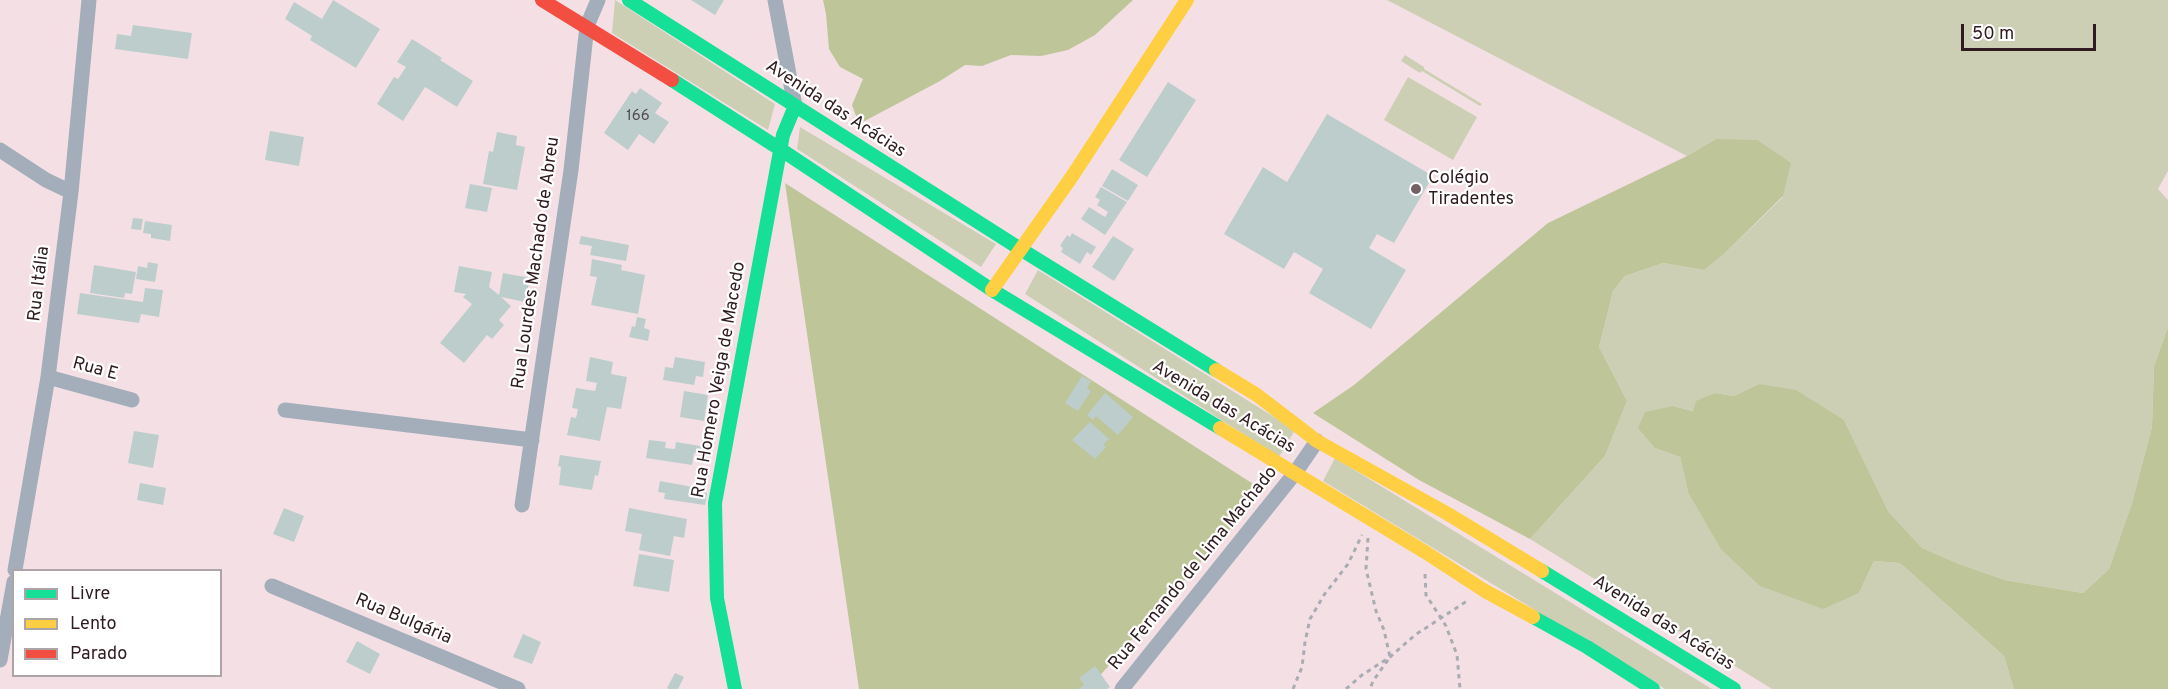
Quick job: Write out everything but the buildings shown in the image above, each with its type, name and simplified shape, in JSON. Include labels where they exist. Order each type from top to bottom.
[{"type":"street","name":"Rua Itália","points":[[15,569],[48,377],[71,192],[89,0]]},
{"type":"street","name":"Avenida das Acácias","points":[[542,0],[587,26],[780,149],[992,290],[1295,472],[1485,591],[1587,647],[1653,689]]},
{"type":"street","name":"Rua Lourdes Machado de Abreu","points":[[522,505],[571,170],[587,26],[598,0]]},
{"type":"street","name":"Avenida das Acácias","points":[[629,0],[1022,250],[1257,395],[1317,441],[1458,520],[1734,689]]},
{"type":"street","points":[[775,0],[795,106],[780,149]]},
{"type":"street","points":[[992,290],[1073,175],[1187,0]]},
{"type":"street","name":"Rua Homero Veiga de Macedo","points":[[735,689],[717,598],[715,503],[780,149]]},
{"type":"street","points":[[0,150],[46,180],[71,192]]},
{"type":"street","name":"Rua E","points":[[48,377],[132,400]]},
{"type":"street","points":[[285,410],[532,440]]},
{"type":"street","name":"Rua Fernando de Lima Machado","points":[[1122,689],[1295,472],[1317,441]]},
{"type":"street","name":"Rua Bulgária","points":[[272,586],[518,689]]},
{"type":"street","points":[[0,660],[12,593]]},
{"type":"path","points":[[1369,519],[1366,569],[1390,657],[1370,689]]},
{"type":"path","points":[[1293,689],[1302,668],[1310,619],[1324,595],[1348,564],[1369,519]]},
{"type":"path","points":[[1425,552],[1426,595],[1446,626],[1457,655],[1460,689]]},
{"type":"path","points":[[1346,689],[1362,675],[1390,657],[1415,634],[1485,591]]},
{"type":"green space","points":[[615,0],[775,104],[768,130],[612,33]]},
{"type":"green space","points":[[823,0],[1133,0],[1095,35],[1068,50],[1041,56],[1011,55],[982,66],[965,65],[940,81],[859,124],[852,105],[863,79],[840,67],[829,49]]},
{"type":"green space","points":[[1387,0],[2168,0],[2168,171],[2158,189],[2168,200],[2168,327],[2154,366],[2152,427],[2132,503],[2109,569],[2083,593],[2005,580],[1922,548],[1888,511],[1844,420],[1759,384],[1734,396],[1715,393],[1694,411],[1673,406],[1655,448],[1680,457],[1688,492],[1859,593],[1874,561],[1900,563],[2004,656],[2014,689],[1772,689],[1530,539],[1605,456],[1627,401],[1599,347],[1613,291],[1625,276],[1663,263],[1704,270],[1723,255],[1783,197],[1716,139],[1687,156]]},
{"type":"green space","points":[[1405,55],[1482,104],[1480,106],[1401,61]]},
{"type":"green space","points":[[1408,77],[1477,117],[1453,160],[1384,120]]},
{"type":"green space","points":[[800,127],[996,244],[981,267],[797,149]]},
{"type":"green space","points":[[1716,139],[1757,140],[1791,163],[1783,196],[1723,255],[1704,270],[1663,263],[1625,276],[1613,291],[1599,347],[1627,401],[1605,456],[1530,539],[1419,480],[1313,413],[1354,385],[1548,223],[1687,156]]},
{"type":"green space","points":[[785,183],[1264,491],[1088,689],[859,689]]},
{"type":"green space","points":[[1038,270],[1295,430],[1279,457],[1025,294]]},
{"type":"green space","points":[[2168,327],[2168,689],[2014,689],[2004,656],[1900,563],[1874,561],[1859,593],[1823,609],[1760,586],[1721,549],[1688,492],[1680,457],[1655,448],[1638,428],[1645,412],[1673,406],[1693,411],[1696,401],[1715,393],[1734,396],[1759,384],[1796,390],[1844,420],[1888,511],[1922,548],[2005,580],[2083,593],[2109,569],[2132,503],[2152,427],[2154,366]]},
{"type":"green space","points":[[1335,458],[1712,689],[1665,689],[1323,481]]},
{"type":"traffic: fast","points":[[629,0],[1022,250],[1216,370]]},
{"type":"traffic: fast","points":[[672,80],[992,290],[1220,428]]},
{"type":"traffic: fast","points":[[735,689],[717,598],[715,503],[783,135],[795,106]]},
{"type":"traffic: fast","points":[[1542,571],[1734,689]]},
{"type":"traffic: fast","points":[[1533,617],[1587,647],[1653,689]]},
{"type":"traffic: slow","points":[[992,290],[1073,175],[1187,0]]},
{"type":"traffic: slow","points":[[1216,370],[1257,395],[1317,441],[1448,514],[1542,571]]},
{"type":"traffic: slow","points":[[1220,428],[1485,591],[1533,617]]},
{"type":"traffic: jam","points":[[542,0],[672,80]]},
{"type":"place","name":"Colégio Tiradentes","points":[[1416,189]]}]
